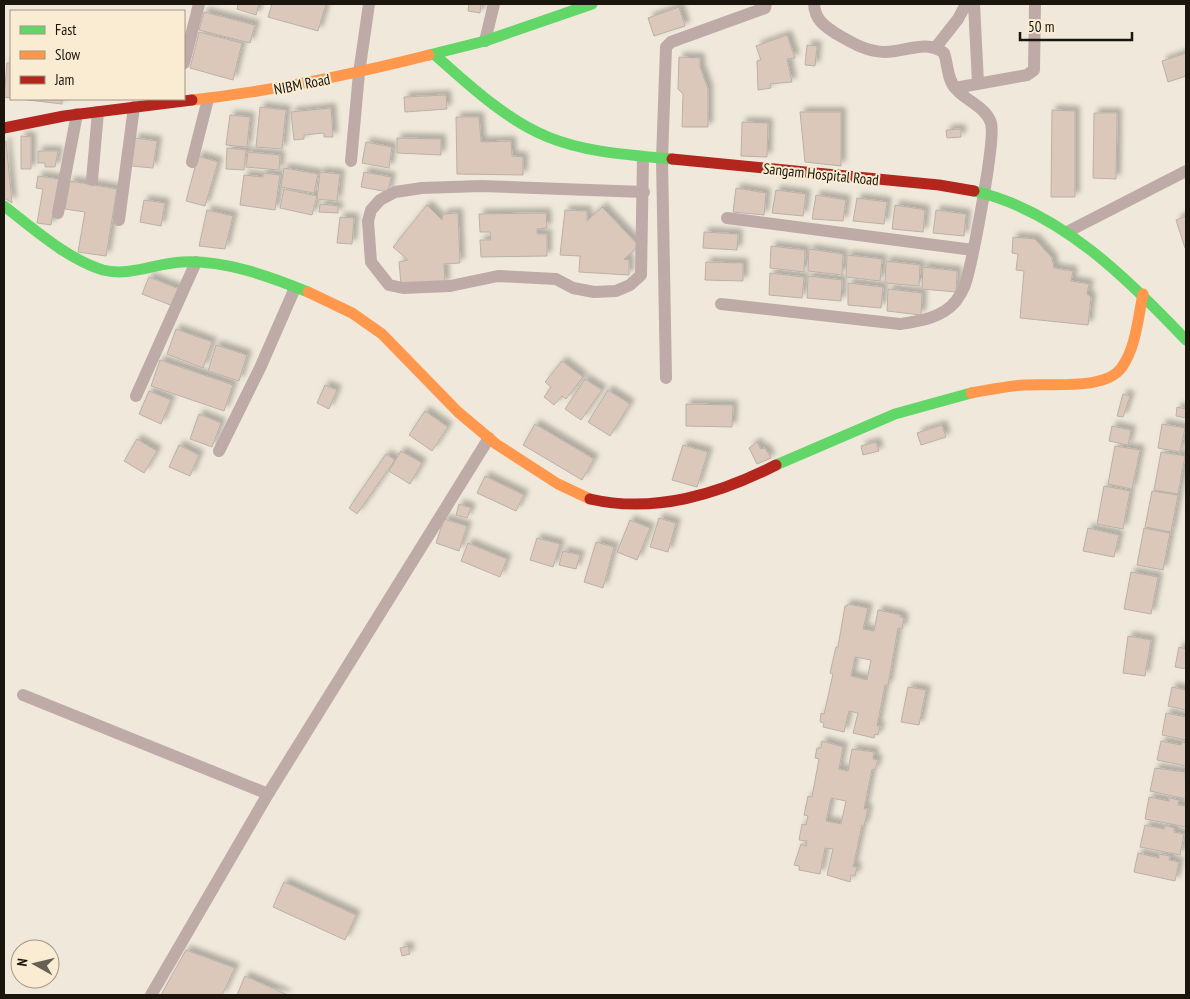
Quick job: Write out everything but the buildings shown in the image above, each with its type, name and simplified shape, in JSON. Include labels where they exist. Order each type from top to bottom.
[{"type":"main road","name":"NIBM Road","points":[[4,128],[77,114],[98,112],[119,104],[134,108],[174,101],[208,99],[269,91],[435,55],[486,41],[592,4]]},
{"type":"main road","name":"Sangam Hospital Road","points":[[435,55],[509,116],[549,138],[582,148],[662,159],[940,185],[983,194],[1026,210],[1067,232],[1105,259],[1143,294],[1186,340]]},
{"type":"main road","points":[[4,206],[42,234],[102,269],[116,272],[178,262],[196,262],[253,274],[295,288],[352,313],[382,332],[460,413],[489,438],[562,487],[594,500],[616,502],[660,500],[708,494],[868,424],[934,401],[999,388],[1080,383],[1112,377],[1121,371],[1128,357],[1143,294]]},
{"type":"street","points":[[185,59],[199,4]]},
{"type":"street","points":[[352,162],[359,72],[369,4]]},
{"type":"street","points":[[486,41],[494,4]]},
{"type":"street","points":[[666,378],[662,159],[666,47],[671,42],[765,8],[766,4]]},
{"type":"street","points":[[721,304],[877,323],[923,321],[942,312],[956,302],[964,287],[973,250],[991,142],[991,124],[985,112],[955,88],[950,80],[944,53],[936,47],[923,46],[885,52],[870,50],[824,26],[815,15],[814,4]]},
{"type":"street","points":[[936,47],[958,19],[966,4]]},
{"type":"street","points":[[974,4],[978,83]]},
{"type":"street","points":[[955,88],[1027,75],[1034,70],[1035,4]]},
{"type":"street","points":[[192,162],[208,99]]},
{"type":"street","points":[[120,220],[134,108]]},
{"type":"street","points":[[92,180],[98,112]]},
{"type":"street","points":[[58,212],[77,114]]},
{"type":"street","points":[[643,157],[644,192],[641,275],[630,285],[616,291],[594,292],[573,288],[556,279],[498,276],[450,286],[403,288],[389,285],[371,262],[368,221],[371,210],[380,200],[395,192],[422,188],[481,186],[644,192]]},
{"type":"street","points":[[1067,232],[1186,171]]},
{"type":"street","points":[[727,218],[973,250]]},
{"type":"street","points":[[136,396],[196,262]]},
{"type":"street","points":[[219,450],[260,368],[295,288]]},
{"type":"street","points":[[151,995],[268,794],[489,438]]},
{"type":"street","points":[[23,695],[268,794]]},
{"type":"traffic: fast","points":[[429,55],[485,41],[592,4]]},
{"type":"traffic: fast","points":[[435,55],[475,90],[532,130],[578,147],[672,159]]},
{"type":"traffic: fast","points":[[974,191],[1005,201],[1035,214],[1063,231],[1116,271],[1186,340]]},
{"type":"traffic: fast","points":[[4,206],[64,251],[103,270],[123,272],[172,263],[198,262],[246,270],[308,292]]},
{"type":"traffic: fast","points":[[776,465],[895,414],[971,393]]},
{"type":"traffic: slow","points":[[192,100],[311,82],[429,55]]},
{"type":"traffic: slow","points":[[308,292],[352,313],[382,334],[458,412],[496,444],[558,484],[590,499]]},
{"type":"traffic: slow","points":[[971,393],[1004,387],[1091,383],[1114,375],[1122,367],[1130,351],[1136,332],[1143,294]]},
{"type":"traffic: jam","points":[[4,128],[64,116],[192,100]]},
{"type":"traffic: jam","points":[[672,159],[939,185],[974,191]]},
{"type":"traffic: jam","points":[[590,499],[638,504],[686,498],[732,485],[776,465]]}]
